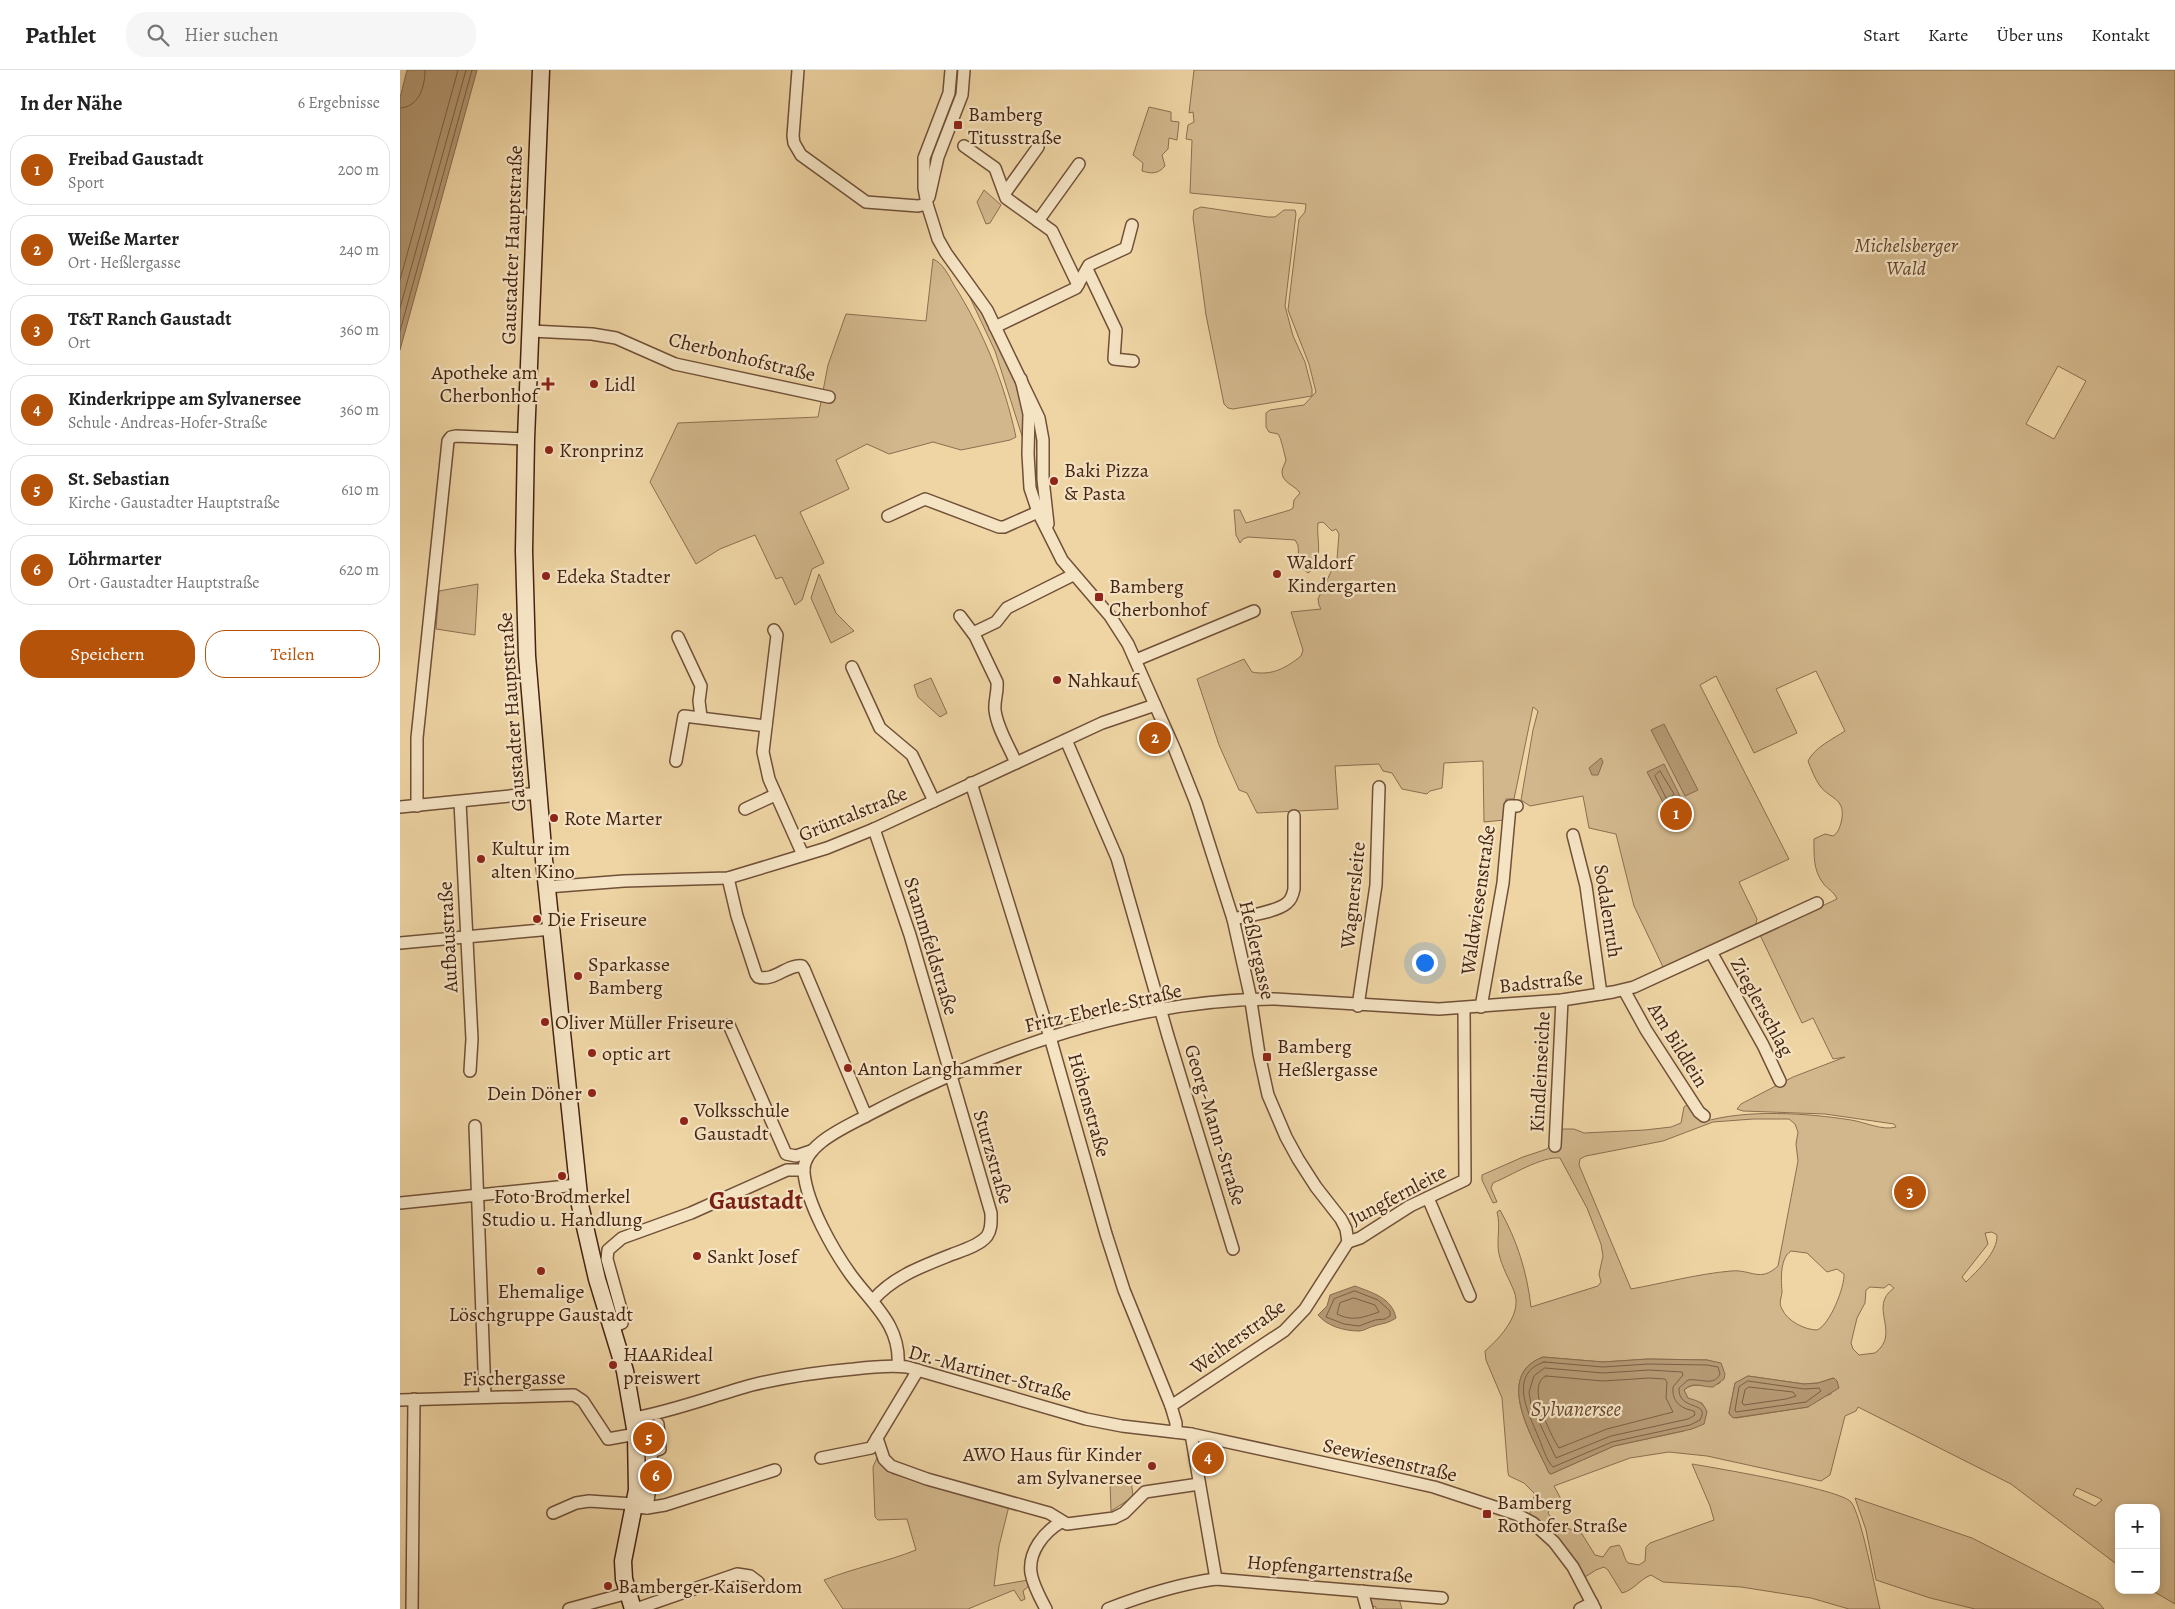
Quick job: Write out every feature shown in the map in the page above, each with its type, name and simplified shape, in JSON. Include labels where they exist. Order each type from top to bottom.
[{"type":"street","name":"Gaustadter Hauptstraße","points":[[541,70],[526,439],[524,551],[526,638],[547,887],[578,1185],[591,1255],[625,1371],[635,1426],[638,1507]]},
{"type":"street","points":[[798,70],[793,136],[794,143],[801,155],[866,202],[918,206],[927,204]]},
{"type":"street","points":[[951,70],[949,93],[924,158],[923,179],[927,204],[938,239],[946,254],[979,297],[1030,394],[1042,429],[1043,478],[1050,536]]},
{"type":"street","points":[[927,204],[938,157],[962,95],[964,70]]},
{"type":"street","points":[[964,146],[995,168],[1006,198],[1052,230],[1078,285]]},
{"type":"street","points":[[1004,193],[1038,147]]},
{"type":"street","points":[[1038,220],[1079,164]]},
{"type":"street","points":[[995,327],[1076,288],[1089,266],[1126,248],[1132,225]]},
{"type":"street","points":[[1088,269],[1116,330],[1114,359],[1133,361]]},
{"type":"street","name":"Cherbonhofstraße","points":[[531,331],[592,334],[616,338],[675,364],[829,397]]},
{"type":"street","name":"Heßlergasse","points":[[1021,379],[1029,414],[1028,454],[1030,488],[1038,512],[1062,560],[1118,626],[1136,660],[1196,803],[1233,919],[1268,1095],[1276,1116],[1298,1159],[1316,1187],[1341,1219],[1346,1229],[1348,1242]]},
{"type":"street","points":[[417,806],[417,738],[448,441],[451,437],[456,436],[526,439]]},
{"type":"street","points":[[888,516],[925,499],[999,527],[1004,527],[1038,512]]},
{"type":"street","points":[[973,633],[996,622],[1007,608],[1056,585],[1073,574]]},
{"type":"street","points":[[1136,660],[1254,611]]},
{"type":"street","points":[[960,616],[973,633],[997,682],[998,691],[994,708],[996,719],[1016,763]]},
{"type":"street","points":[[774,630],[777,635],[763,752],[768,779],[803,855]]},
{"type":"street","points":[[678,637],[701,686],[699,701],[701,717]]},
{"type":"street","points":[[852,667],[880,728],[912,755],[934,801]]},
{"type":"street","name":"Grüntalstraße","points":[[547,887],[624,881],[728,878],[803,855],[874,829],[1115,718],[1155,705]]},
{"type":"street","points":[[676,761],[684,716],[766,726]]},
{"type":"street","name":"Georg-Mann-Straße","points":[[1066,740],[1117,858],[1161,1011],[1234,1249]]},
{"type":"street","name":"Höhenstraße","points":[[972,783],[1050,1037],[1106,1234],[1124,1290],[1171,1406]]},
{"type":"street","name":"Wagnersleite","points":[[1358,1006],[1376,885],[1379,787]]},
{"type":"street","points":[[400,807],[539,793]]},
{"type":"street","points":[[745,809],[775,794]]},
{"type":"street","name":"Aufbaustraße","points":[[460,802],[472,1039],[470,1071]]},
{"type":"street","name":"Waldwiesenstraße","points":[[1482,1007],[1503,883],[1510,806],[1517,806]]},
{"type":"street","points":[[1233,919],[1281,907],[1288,903],[1292,897],[1294,889],[1294,816]]},
{"type":"street","name":"Stammfeldstraße","points":[[874,829],[910,935],[950,1076]]},
{"type":"street","name":"Sodalenruh","points":[[1573,835],[1586,886],[1601,994]]},
{"type":"street","points":[[728,878],[737,916],[756,974],[758,977],[765,978],[796,966],[802,966],[866,1116]]},
{"type":"street","name":"Badstraße","points":[[1250,999],[1421,1009],[1482,1007],[1562,1000],[1601,994],[1624,990],[1711,952],[1817,902]]},
{"type":"street","points":[[400,943],[552,929]]},
{"type":"street","name":"Zieglerschlag","points":[[1711,952],[1763,1045],[1780,1081]]},
{"type":"street","name":"Am Bildlein","points":[[1624,990],[1665,1061],[1699,1112],[1704,1116]]},
{"type":"street","name":"Fritz-Eberle-Straße","points":[[811,1151],[824,1140],[866,1116],[950,1076],[1050,1037],[1161,1011],[1250,999]]},
{"type":"street","name":"Kindleinseiche","points":[[1555,1146],[1562,1000]]},
{"type":"street","name":"Jungfernleite","points":[[1348,1242],[1360,1238],[1394,1215],[1465,1180],[1464,1008]]},
{"type":"street","points":[[729,1025],[786,1154],[798,1170],[809,1191],[827,1233],[850,1274],[886,1318],[897,1342],[898,1366]]},
{"type":"street","name":"Sturzstraße","points":[[873,1300],[892,1281],[980,1242],[989,1233],[992,1226],[990,1213],[950,1076]]},
{"type":"street","points":[[475,1126],[485,1396]]},
{"type":"street","points":[[786,1154],[796,1156],[811,1151]]},
{"type":"street","points":[[613,1327],[622,1323],[622,1313],[607,1259],[607,1251],[610,1247],[622,1238],[691,1213],[743,1188],[798,1170],[811,1151]]},
{"type":"street","points":[[400,1203],[578,1185]]},
{"type":"street","points":[[1428,1198],[1470,1296]]},
{"type":"street","name":"Weiherstraße","points":[[1171,1406],[1284,1331],[1296,1321],[1348,1242]]},
{"type":"street","name":"Dr.-Martinet-Straße","points":[[635,1426],[656,1414],[752,1385],[823,1371],[898,1366],[918,1370],[1086,1419],[1122,1426],[1191,1434]]},
{"type":"street","points":[[821,1458],[872,1448],[918,1370]]},
{"type":"street","name":"Fischergasse","points":[[400,1400],[485,1396],[574,1395],[582,1400],[608,1439],[635,1426]]},
{"type":"street","points":[[412,1609],[414,1399]]},
{"type":"street","points":[[1171,1406],[1176,1423],[1176,1432]]},
{"type":"street","name":"Gaustadter Hauptstraße","points":[[634,1609],[628,1593],[623,1561],[638,1507],[652,1473],[652,1452],[660,1449],[658,1424]]},
{"type":"street","points":[[1191,1434],[1216,1579]]},
{"type":"street","name":"Seewiesenstraße","points":[[1191,1434],[1426,1485],[1524,1517],[1546,1533],[1564,1554],[1593,1606]]},
{"type":"street","points":[[877,1438],[884,1459],[891,1466],[927,1479],[1049,1513],[1066,1524],[1119,1517],[1145,1492],[1199,1484]]},
{"type":"street","points":[[553,1513],[576,1503],[589,1501],[638,1507],[665,1505],[775,1470]]},
{"type":"street","points":[[1046,1609],[1031,1574],[1034,1551],[1048,1533],[1062,1522]]},
{"type":"street","points":[[634,1609],[737,1574],[744,1574],[758,1582]]},
{"type":"street","name":"Hopfengartenstraße","points":[[1108,1609],[1179,1584],[1216,1579],[1442,1598]]},
{"type":"street","points":[[1362,1591],[1367,1609]]},
{"type":"street","points":[[570,1609],[584,1607],[628,1593]]},
{"type":"street","points":[[1580,1609],[1593,1606]]},
{"type":"green space","name":"Michelsberger Wald","points":[[1194,70],[2175,70],[2175,1604],[2158,1594],[2160,1594],[2160,1504],[2115,1504],[2115,1563],[2011,1484],[1858,1407],[1856,1411],[1845,1416],[1830,1475],[1821,1481],[1707,1456],[1669,1452],[1630,1458],[1554,1486],[1562,1501],[1552,1505],[1548,1513],[1555,1523],[1582,1534],[1595,1555],[1603,1557],[1610,1547],[1619,1545],[1628,1563],[1639,1565],[1645,1561],[1646,1547],[1650,1543],[1714,1520],[1692,1464],[1825,1491],[1851,1502],[1855,1509],[1880,1609],[1849,1609],[1811,1598],[1741,1587],[1663,1582],[1651,1575],[1622,1593],[1608,1570],[1604,1567],[1585,1577],[1528,1517],[1533,1506],[1534,1493],[1524,1483],[1509,1476],[1502,1398],[1486,1360],[1485,1351],[1504,1332],[1516,1308],[1514,1291],[1499,1254],[1499,1222],[1497,1212],[1500,1210],[1516,1245],[1527,1281],[1531,1307],[1598,1286],[1601,1282],[1599,1274],[1603,1256],[1601,1244],[1587,1208],[1560,1158],[1535,1163],[1493,1183],[1491,1188],[1497,1202],[1493,1203],[1482,1180],[1482,1175],[1547,1149],[1563,1129],[1574,1129],[1584,1133],[1671,1127],[1681,1123],[1684,1107],[1689,1103],[1703,1122],[1738,1115],[1796,1114],[1856,1121],[1879,1127],[1896,1127],[1894,1124],[1825,1114],[1743,1111],[1737,1109],[1741,1104],[1793,1077],[1845,1057],[1833,1059],[1813,1018],[1802,1023],[1760,935],[1837,899],[1817,873],[1814,839],[1825,834],[1833,836],[1836,834],[1841,823],[1842,809],[1837,800],[1820,786],[1808,761],[1820,747],[1845,731],[1816,671],[1776,689],[1797,733],[1754,753],[1716,676],[1700,685],[1789,859],[1739,882],[1757,919],[1755,928],[1664,969],[1634,906],[1616,834],[1589,828],[1583,796],[1530,806],[1521,800],[1538,711],[1533,707],[1514,799],[1506,799],[1504,820],[1484,822],[1483,761],[1444,763],[1442,788],[1430,791],[1427,794],[1402,789],[1392,773],[1383,771],[1379,764],[1335,766],[1338,809],[1257,813],[1247,793],[1239,790],[1219,745],[1197,679],[1244,659],[1252,672],[1266,673],[1278,670],[1301,656],[1303,650],[1291,612],[1321,609],[1318,599],[1337,559],[1339,534],[1336,529],[1332,531],[1323,522],[1318,523],[1318,557],[1313,568],[1308,573],[1300,564],[1298,545],[1295,540],[1248,537],[1240,543],[1236,535],[1234,510],[1240,510],[1246,523],[1290,510],[1293,508],[1294,500],[1300,493],[1284,479],[1282,471],[1286,460],[1280,438],[1278,434],[1269,432],[1266,427],[1266,413],[1270,410],[1304,405],[1316,392],[1309,364],[1288,310],[1299,219],[1305,212],[1306,204],[1190,193],[1192,140],[1186,139],[1188,125],[1194,122],[1193,112],[1189,113]],"holes":[[[2058,366],[2086,381],[2054,439],[2026,424]],[[1789,1119],[1795,1124],[1798,1132],[1796,1144],[1798,1161],[1778,1266],[1772,1271],[1760,1275],[1738,1271],[1718,1272],[1631,1289],[1579,1165],[1580,1159],[1586,1156],[1663,1141],[1713,1122]],[[1992,1232],[1997,1235],[1994,1248],[1981,1267],[1966,1282],[1962,1277],[1988,1244],[1985,1233]],[[1791,1251],[1807,1253],[1827,1272],[1837,1269],[1844,1274],[1836,1305],[1827,1321],[1817,1330],[1802,1327],[1792,1321],[1781,1307],[1783,1264],[1787,1254]],[[1889,1284],[1894,1288],[1887,1295],[1883,1303],[1886,1337],[1875,1353],[1859,1355],[1853,1349],[1851,1343],[1857,1318],[1865,1303],[1866,1290],[1870,1287],[1884,1288]],[[1543,1357],[1603,1362],[1648,1359],[1707,1360],[1721,1364],[1720,1383],[1710,1386],[1697,1385],[1684,1390],[1688,1399],[1702,1403],[1707,1412],[1684,1431],[1614,1446],[1551,1474],[1535,1444],[1522,1410],[1519,1394],[1520,1379],[1528,1366]],[[1748,1376],[1804,1384],[1818,1383],[1833,1378],[1831,1394],[1818,1399],[1808,1407],[1736,1418],[1729,1413],[1735,1383]],[[2077,1488],[2102,1500],[2095,1506],[2073,1495]]]},
{"type":"green space","points":[[1149,107],[1171,112],[1171,121],[1179,122],[1177,140],[1169,138],[1168,149],[1162,155],[1165,166],[1160,171],[1152,173],[1142,171],[1143,163],[1133,155]]},
{"type":"green space","points":[[984,190],[1001,205],[990,223],[986,224],[977,202]]},
{"type":"green space","points":[[1201,207],[1268,217],[1275,217],[1284,210],[1295,210],[1285,306],[1293,336],[1305,362],[1312,396],[1233,409],[1228,408],[1224,404],[1206,315],[1193,218],[1194,210]]},
{"type":"green space","points":[[933,259],[940,263],[948,274],[984,340],[999,377],[1016,437],[1010,440],[961,450],[933,442],[889,454],[867,444],[836,460],[849,489],[800,512],[824,563],[812,569],[802,600],[795,605],[782,577],[776,579],[755,535],[720,549],[696,564],[650,482],[678,423],[818,417],[828,365],[846,314],[926,321]]},
{"type":"green space","points":[[966,289],[990,325],[1015,379],[1025,408],[1023,439],[995,351]]},
{"type":"green space","points":[[819,574],[836,613],[854,631],[831,643],[811,598]]},
{"type":"green space","points":[[478,584],[475,635],[436,629],[439,591]]},
{"type":"green space","points":[[931,678],[947,713],[940,717],[918,697],[914,685]]},
{"type":"green space","points":[[877,1458],[884,1468],[893,1474],[1009,1506],[999,1546],[994,1586],[1028,1580],[1030,1585],[1023,1591],[1025,1599],[1021,1601],[1014,1590],[968,1609],[843,1609],[824,1580],[916,1550],[907,1519],[878,1520],[875,1517],[873,1467]]},
{"type":"green space","points":[[1131,1479],[1133,1497],[1111,1511],[1110,1482]]},
{"type":"green space","points":[[1855,1498],[1972,1538],[2098,1602],[2104,1609],[1975,1609],[1930,1598],[1876,1580],[1866,1530]]},
{"type":"green space","points":[[1372,1597],[1399,1599],[1402,1609],[1376,1609],[1376,1607],[1370,1605],[1369,1599]]},
{"type":"water","points":[[407,70],[477,70],[400,350],[400,98]]},
{"type":"water","points":[[1664,724],[1698,790],[1685,796],[1651,730]]},
{"type":"water","points":[[1601,758],[1603,762],[1598,775],[1592,775],[1589,768]]},
{"type":"water","points":[[1664,764],[1681,798],[1665,806],[1647,772]]},
{"type":"water","points":[[1355,1286],[1381,1297],[1394,1311],[1396,1318],[1359,1331],[1336,1327],[1318,1315],[1327,1306],[1330,1295]]},
{"type":"water","name":"Sylvanersee","points":[[1543,1357],[1603,1362],[1648,1359],[1707,1360],[1721,1363],[1725,1374],[1724,1379],[1713,1387],[1694,1385],[1684,1390],[1688,1398],[1700,1402],[1704,1406],[1707,1412],[1704,1424],[1692,1429],[1614,1446],[1551,1474],[1528,1427],[1519,1394],[1520,1379],[1528,1366]]},
{"type":"water","points":[[1748,1376],[1804,1384],[1818,1383],[1834,1378],[1839,1388],[1808,1407],[1733,1418],[1729,1413],[1735,1383]]},
{"type":"place","name":"Bamberg Titusstraße","points":[[958,125]]},
{"type":"place","name":"Apotheke am Cherbonhof","points":[[548,384]]},
{"type":"place","name":"Lidl","points":[[594,384]]},
{"type":"place","name":"Kronprinz","points":[[549,450]]},
{"type":"place","name":"Baki Pizza & Pasta","points":[[1054,481]]},
{"type":"place","name":"Waldorf Kindergarten","points":[[1277,574]]},
{"type":"place","name":"Edeka Stadter","points":[[546,576]]},
{"type":"place","name":"Bamberg Cherbonhof","points":[[1099,597]]},
{"type":"place","name":"Nahkauf","points":[[1057,680]]},
{"type":"place","name":"Weiße Marter","points":[[1155,738]]},
{"type":"place","name":"Freibad Gaustadt","points":[[1676,814]]},
{"type":"place","name":"Rote Marter","points":[[554,818]]},
{"type":"place","name":"Kultur im alten Kino","points":[[481,859]]},
{"type":"place","name":"Die Friseure","points":[[537,919]]},
{"type":"place","name":"Sparkasse Bamberg","points":[[578,976]]},
{"type":"place","name":"Oliver Müller Friseure","points":[[545,1022]]},
{"type":"place","name":"optic art","points":[[592,1053]]},
{"type":"place","name":"Bamberg Heßlergasse","points":[[1267,1057]]},
{"type":"place","name":"Anton Langhammer","points":[[848,1068]]},
{"type":"place","name":"Dein Döner","points":[[592,1093]]},
{"type":"place","name":"Volksschule Gaustadt","points":[[684,1121]]},
{"type":"place","name":"Foto Brodmerkel Studio u. Handlung","points":[[562,1176]]},
{"type":"place","name":"T&T Ranch Gaustadt","points":[[1910,1192]]},
{"type":"place","name":"Sankt Josef","points":[[697,1256]]},
{"type":"place","name":"Ehemalige Löschgruppe Gaustadt","points":[[541,1271]]},
{"type":"place","name":"HAARideal preiswert","points":[[613,1365]]},
{"type":"place","name":"St. Sebastian","points":[[649,1438]]},
{"type":"place","name":"Kinderkrippe am Sylvanersee","points":[[1208,1458]]},
{"type":"place","name":"AWO Haus für Kinder am Sylvanersee","points":[[1152,1466]]},
{"type":"place","name":"Löhrmarter","points":[[656,1476]]},
{"type":"place","name":"Bamberg Rothofer Straße","points":[[1487,1514]]},
{"type":"place","name":"Bamberger Kaiserdom","points":[[608,1586]]},
{"type":"district","name":"Gaustadt","points":[[756,1201]]}]
